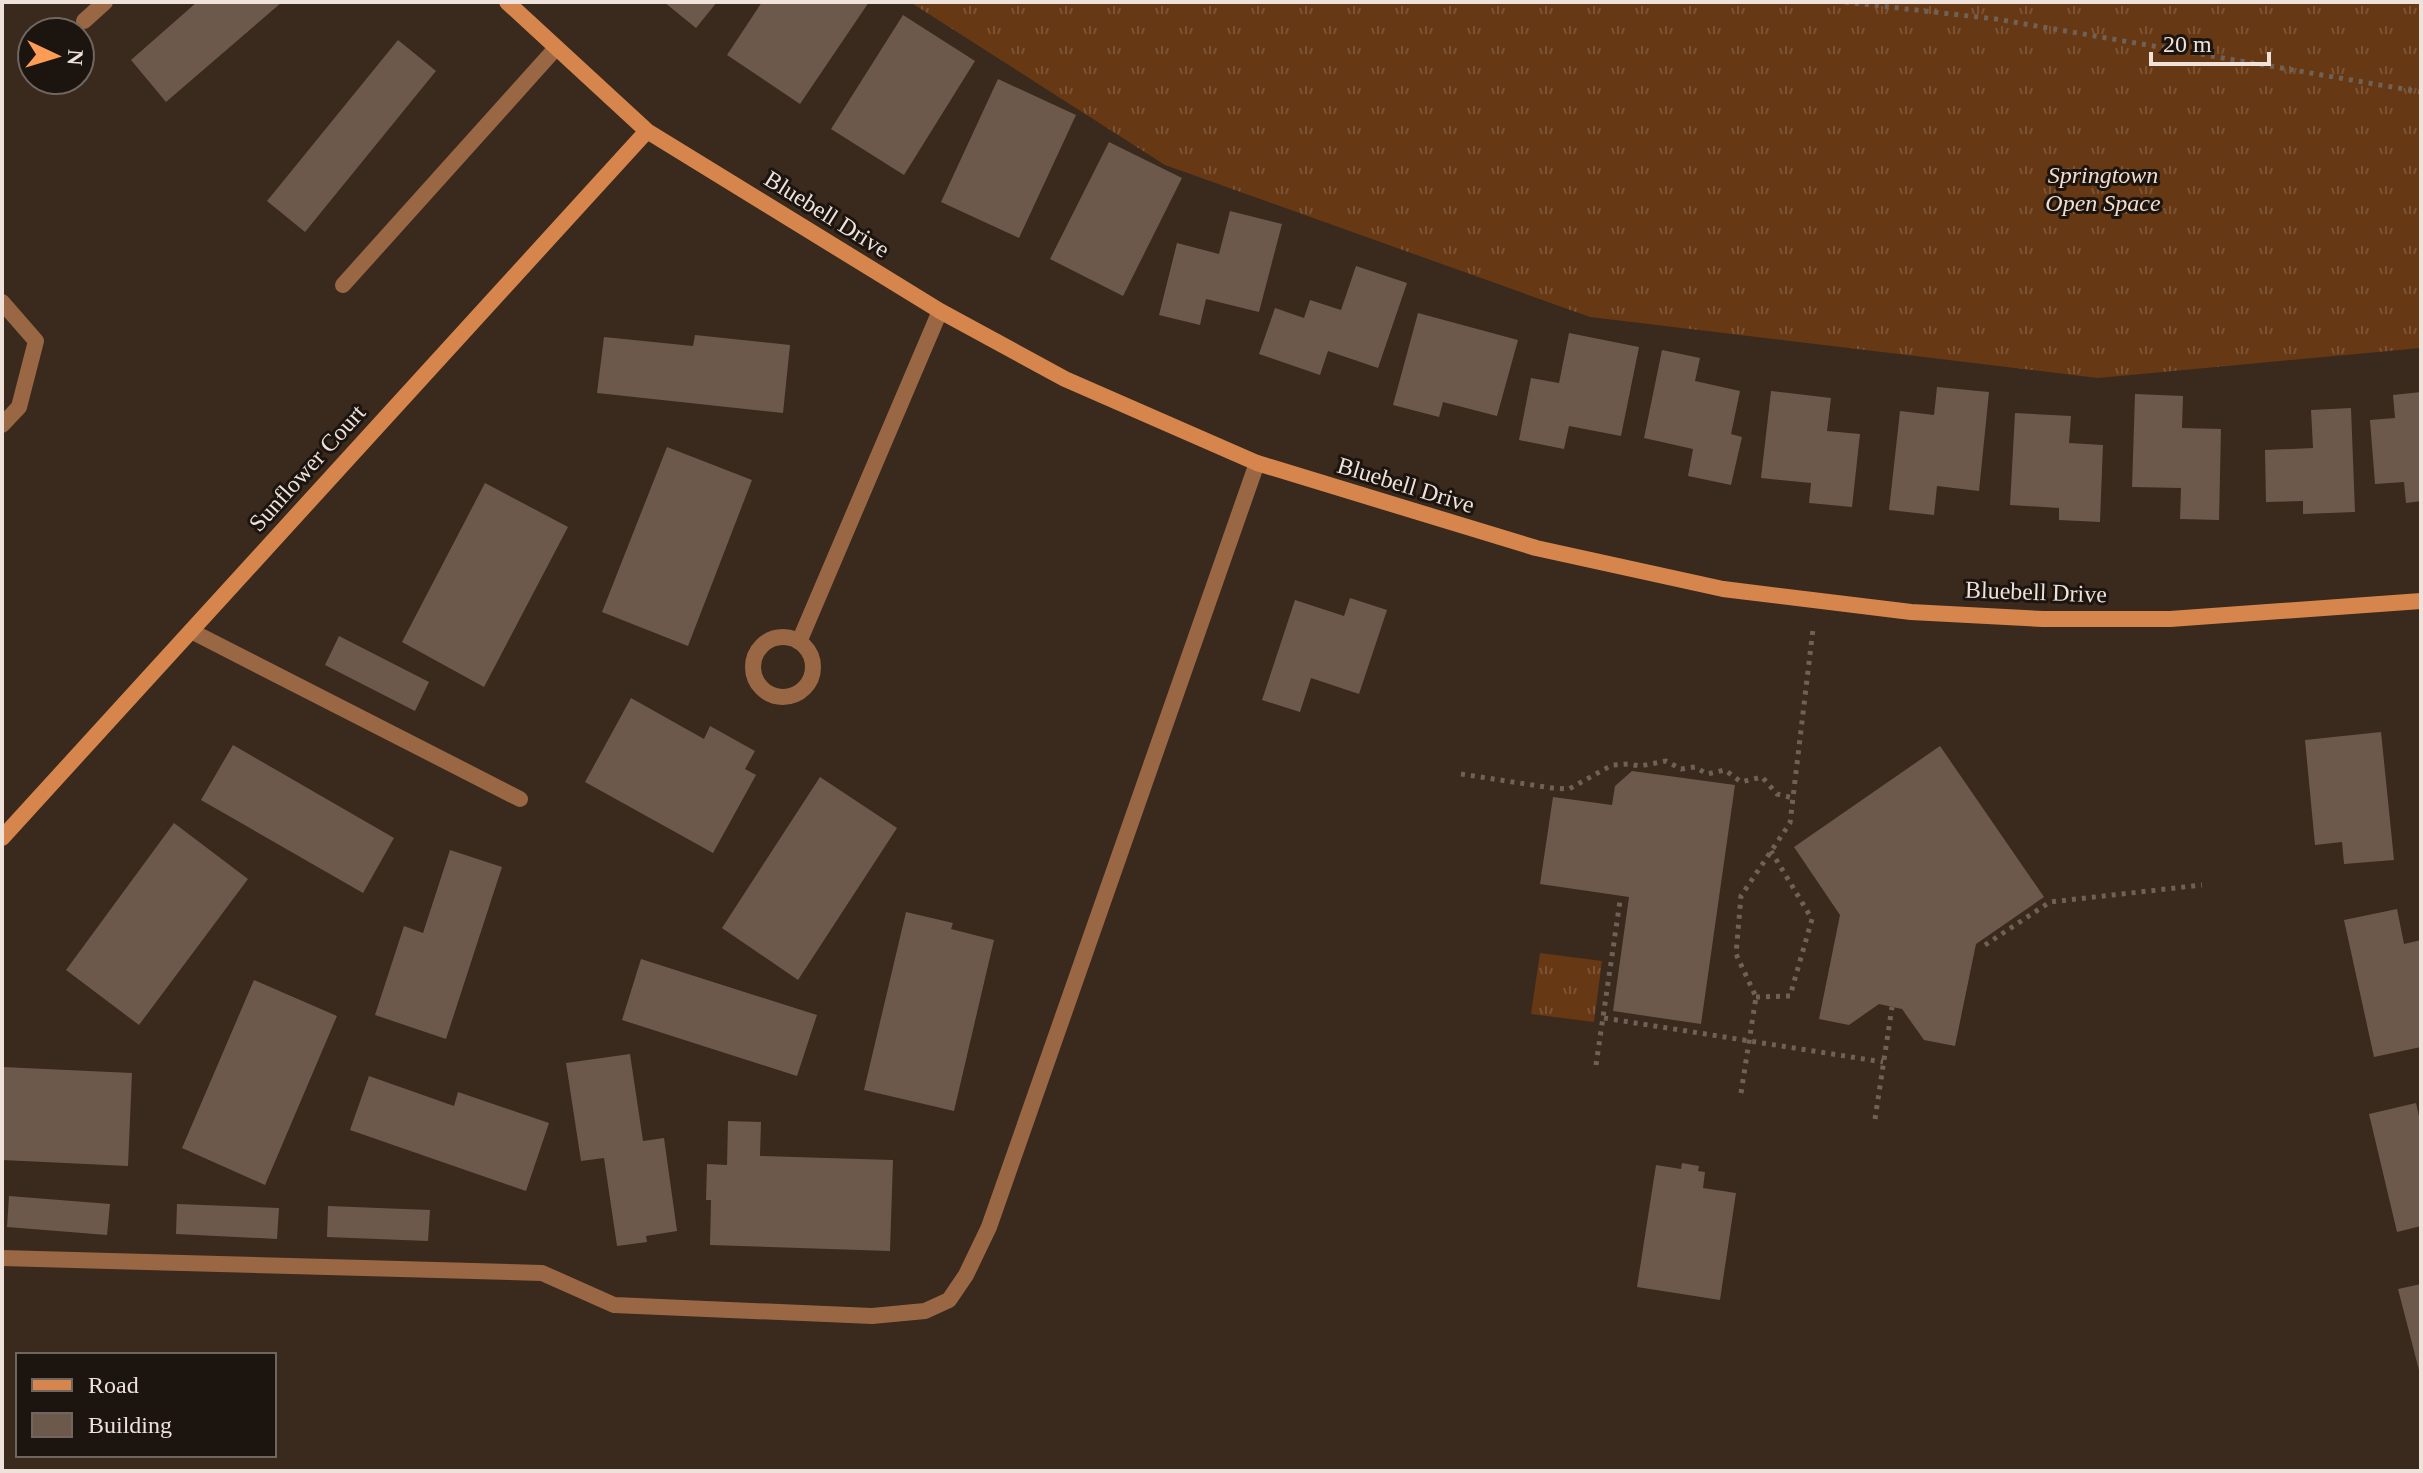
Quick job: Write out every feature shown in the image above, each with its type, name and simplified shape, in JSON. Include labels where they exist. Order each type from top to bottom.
[{"type":"street","name":"Bluebell Drive","points":[[507,2],[647,131],[940,311],[1065,379],[1257,463],[1536,548],[1723,589],[1911,612],[2043,619],[2170,619],[2421,601]]},
{"type":"street","name":"Sunflower Court","points":[[2,838],[647,131]]},
{"type":"lane","points":[[90,16],[105,2]]},
{"type":"lane","points":[[343,285],[556,48]]},
{"type":"lane","points":[[2,302],[36,341],[19,407],[2,425]]},
{"type":"lane","points":[[799,642],[940,311]]},
{"type":"lane","points":[[2,1258],[542,1273],[614,1305],[872,1316],[925,1311],[949,1300],[966,1275],[989,1227],[1257,463]]},
{"type":"lane","points":[[191,631],[520,799]]},
{"type":"path","points":[[1845,2],[1996,19],[2421,92]]},
{"type":"path","points":[[1741,1093],[1756,997],[1736,954],[1741,896],[1790,823],[1817,600]]},
{"type":"path","points":[[1461,774],[1569,789],[1612,765],[1640,766],[1666,761],[1681,769],[1695,767],[1707,774],[1725,770],[1741,782],[1762,777],[1777,794],[1793,798]]},
{"type":"path","points":[[1756,997],[1790,996],[1812,919],[1771,851]]},
{"type":"path","points":[[1985,945],[2050,902],[2202,885]]},
{"type":"path","points":[[1596,1065],[1620,901]]},
{"type":"path","points":[[1875,1119],[1892,1007]]},
{"type":"path","points":[[1604,1018],[1883,1062]]},
{"type":"green space","name":"Springtown Open Space","points":[[910,2],[2421,2],[2421,348],[2098,378],[1590,317],[1165,165]]},
{"type":"green space","points":[[1540,953],[1602,961],[1594,1022],[1531,1014]]},
{"type":"building","points":[[197,2],[282,2],[166,102],[131,60]]},
{"type":"building","points":[[664,2],[717,2],[696,28]]},
{"type":"building","points":[[762,2],[869,2],[800,104],[727,55]]},
{"type":"building","points":[[903,15],[975,61],[904,175],[831,129]]},
{"type":"building","points":[[398,40],[436,71],[305,232],[267,201]]},
{"type":"building","points":[[998,79],[1076,115],[1019,238],[941,202]]},
{"type":"building","points":[[1109,142],[1182,178],[1123,296],[1050,259]]},
{"type":"building","points":[[1230,211],[1282,224],[1259,312],[1206,299],[1200,325],[1159,315],[1177,243],[1219,254]]},
{"type":"building","points":[[1356,266],[1407,283],[1378,368],[1328,351],[1320,375],[1259,354],[1275,308],[1304,318],[1310,300],[1341,310]]},
{"type":"building","points":[[1418,313],[1518,340],[1497,416],[1443,402],[1439,417],[1393,405]]},
{"type":"building","points":[[1569,333],[1639,347],[1621,436],[1569,426],[1564,449],[1519,440],[1531,378],[1559,383]]},
{"type":"building","points":[[695,335],[790,345],[783,413],[597,393],[604,337],[693,346]]},
{"type":"building","points":[[1662,350],[1700,358],[1695,381],[1740,391],[1731,434],[1742,437],[1731,485],[1688,476],[1693,449],[1644,438]]},
{"type":"building","points":[[1937,387],[1989,392],[1979,491],[1937,486],[1934,515],[1889,510],[1900,411],[1934,415]]},
{"type":"building","points":[[1771,391],[1831,398],[1827,431],[1860,434],[1852,507],[1809,503],[1811,483],[1761,478]]},
{"type":"building","points":[[2421,392],[2421,501],[2406,503],[2404,482],[2375,484],[2370,420],[2395,418],[2393,395]]},
{"type":"building","points":[[2135,394],[2183,396],[2182,428],[2221,429],[2219,520],[2180,519],[2181,488],[2132,487]]},
{"type":"building","points":[[2351,408],[2355,512],[2303,514],[2303,501],[2266,502],[2265,450],[2313,448],[2311,410]]},
{"type":"building","points":[[2015,413],[2071,416],[2069,443],[2103,445],[2100,522],[2059,520],[2059,508],[2010,505]]},
{"type":"building","points":[[667,447],[752,480],[688,646],[602,612]]},
{"type":"building","points":[[485,483],[568,527],[484,687],[402,642]]},
{"type":"building","points":[[1350,598],[1387,610],[1359,694],[1311,678],[1300,712],[1262,700],[1295,600],[1344,616]]},
{"type":"building","points":[[339,636],[429,682],[415,711],[325,665]]},
{"type":"building","points":[[631,698],[704,739],[710,726],[755,751],[745,769],[756,775],[713,853],[585,782]]},
{"type":"building","points":[[2381,732],[2394,860],[2344,864],[2342,842],[2315,845],[2305,740]]},
{"type":"building","points":[[233,745],[394,838],[363,893],[201,800]]},
{"type":"building","points":[[1940,746],[2044,897],[1976,944],[1955,1046],[1924,1040],[1902,1009],[1879,1004],[1849,1025],[1819,1019],[1840,915],[1794,847]]},
{"type":"building","points":[[1632,771],[1735,785],[1701,1024],[1613,1011],[1629,897],[1540,884],[1553,797],[1612,805],[1615,786]]},
{"type":"building","points":[[820,777],[897,828],[798,980],[722,928]]},
{"type":"building","points":[[174,823],[248,879],[139,1025],[66,970]]},
{"type":"building","points":[[450,850],[502,867],[446,1039],[375,1015],[404,926],[423,933]]},
{"type":"building","points":[[2397,909],[2404,944],[2421,940],[2421,1047],[2374,1057],[2344,920]]},
{"type":"building","points":[[906,912],[953,923],[951,929],[994,940],[954,1111],[864,1090]]},
{"type":"building","points":[[641,959],[817,1015],[797,1076],[622,1020]]},
{"type":"building","points":[[254,980],[337,1016],[265,1185],[182,1148]]},
{"type":"building","points":[[630,1054],[643,1141],[664,1138],[677,1231],[646,1236],[647,1242],[617,1246],[604,1158],[581,1161],[566,1063]]},
{"type":"building","points":[[2,1067],[132,1073],[128,1166],[2,1160]]},
{"type":"building","points":[[369,1076],[454,1106],[458,1092],[549,1123],[526,1191],[350,1130]]},
{"type":"building","points":[[2416,1103],[2421,1125],[2421,1226],[2397,1232],[2369,1114]]},
{"type":"building","points":[[728,1121],[761,1122],[760,1156],[893,1160],[890,1251],[710,1245],[711,1200],[706,1200],[707,1164],[727,1165]]},
{"type":"building","points":[[1682,1163],[1699,1166],[1698,1171],[1705,1172],[1703,1188],[1736,1193],[1720,1300],[1637,1287],[1656,1165],[1681,1169]]},
{"type":"building","points":[[9,1196],[110,1204],[107,1235],[7,1227]]},
{"type":"building","points":[[177,1204],[279,1208],[277,1239],[176,1234]]},
{"type":"building","points":[[328,1206],[430,1210],[428,1241],[327,1237]]},
{"type":"building","points":[[2421,1284],[2421,1374],[2420,1374],[2398,1289]]}]
